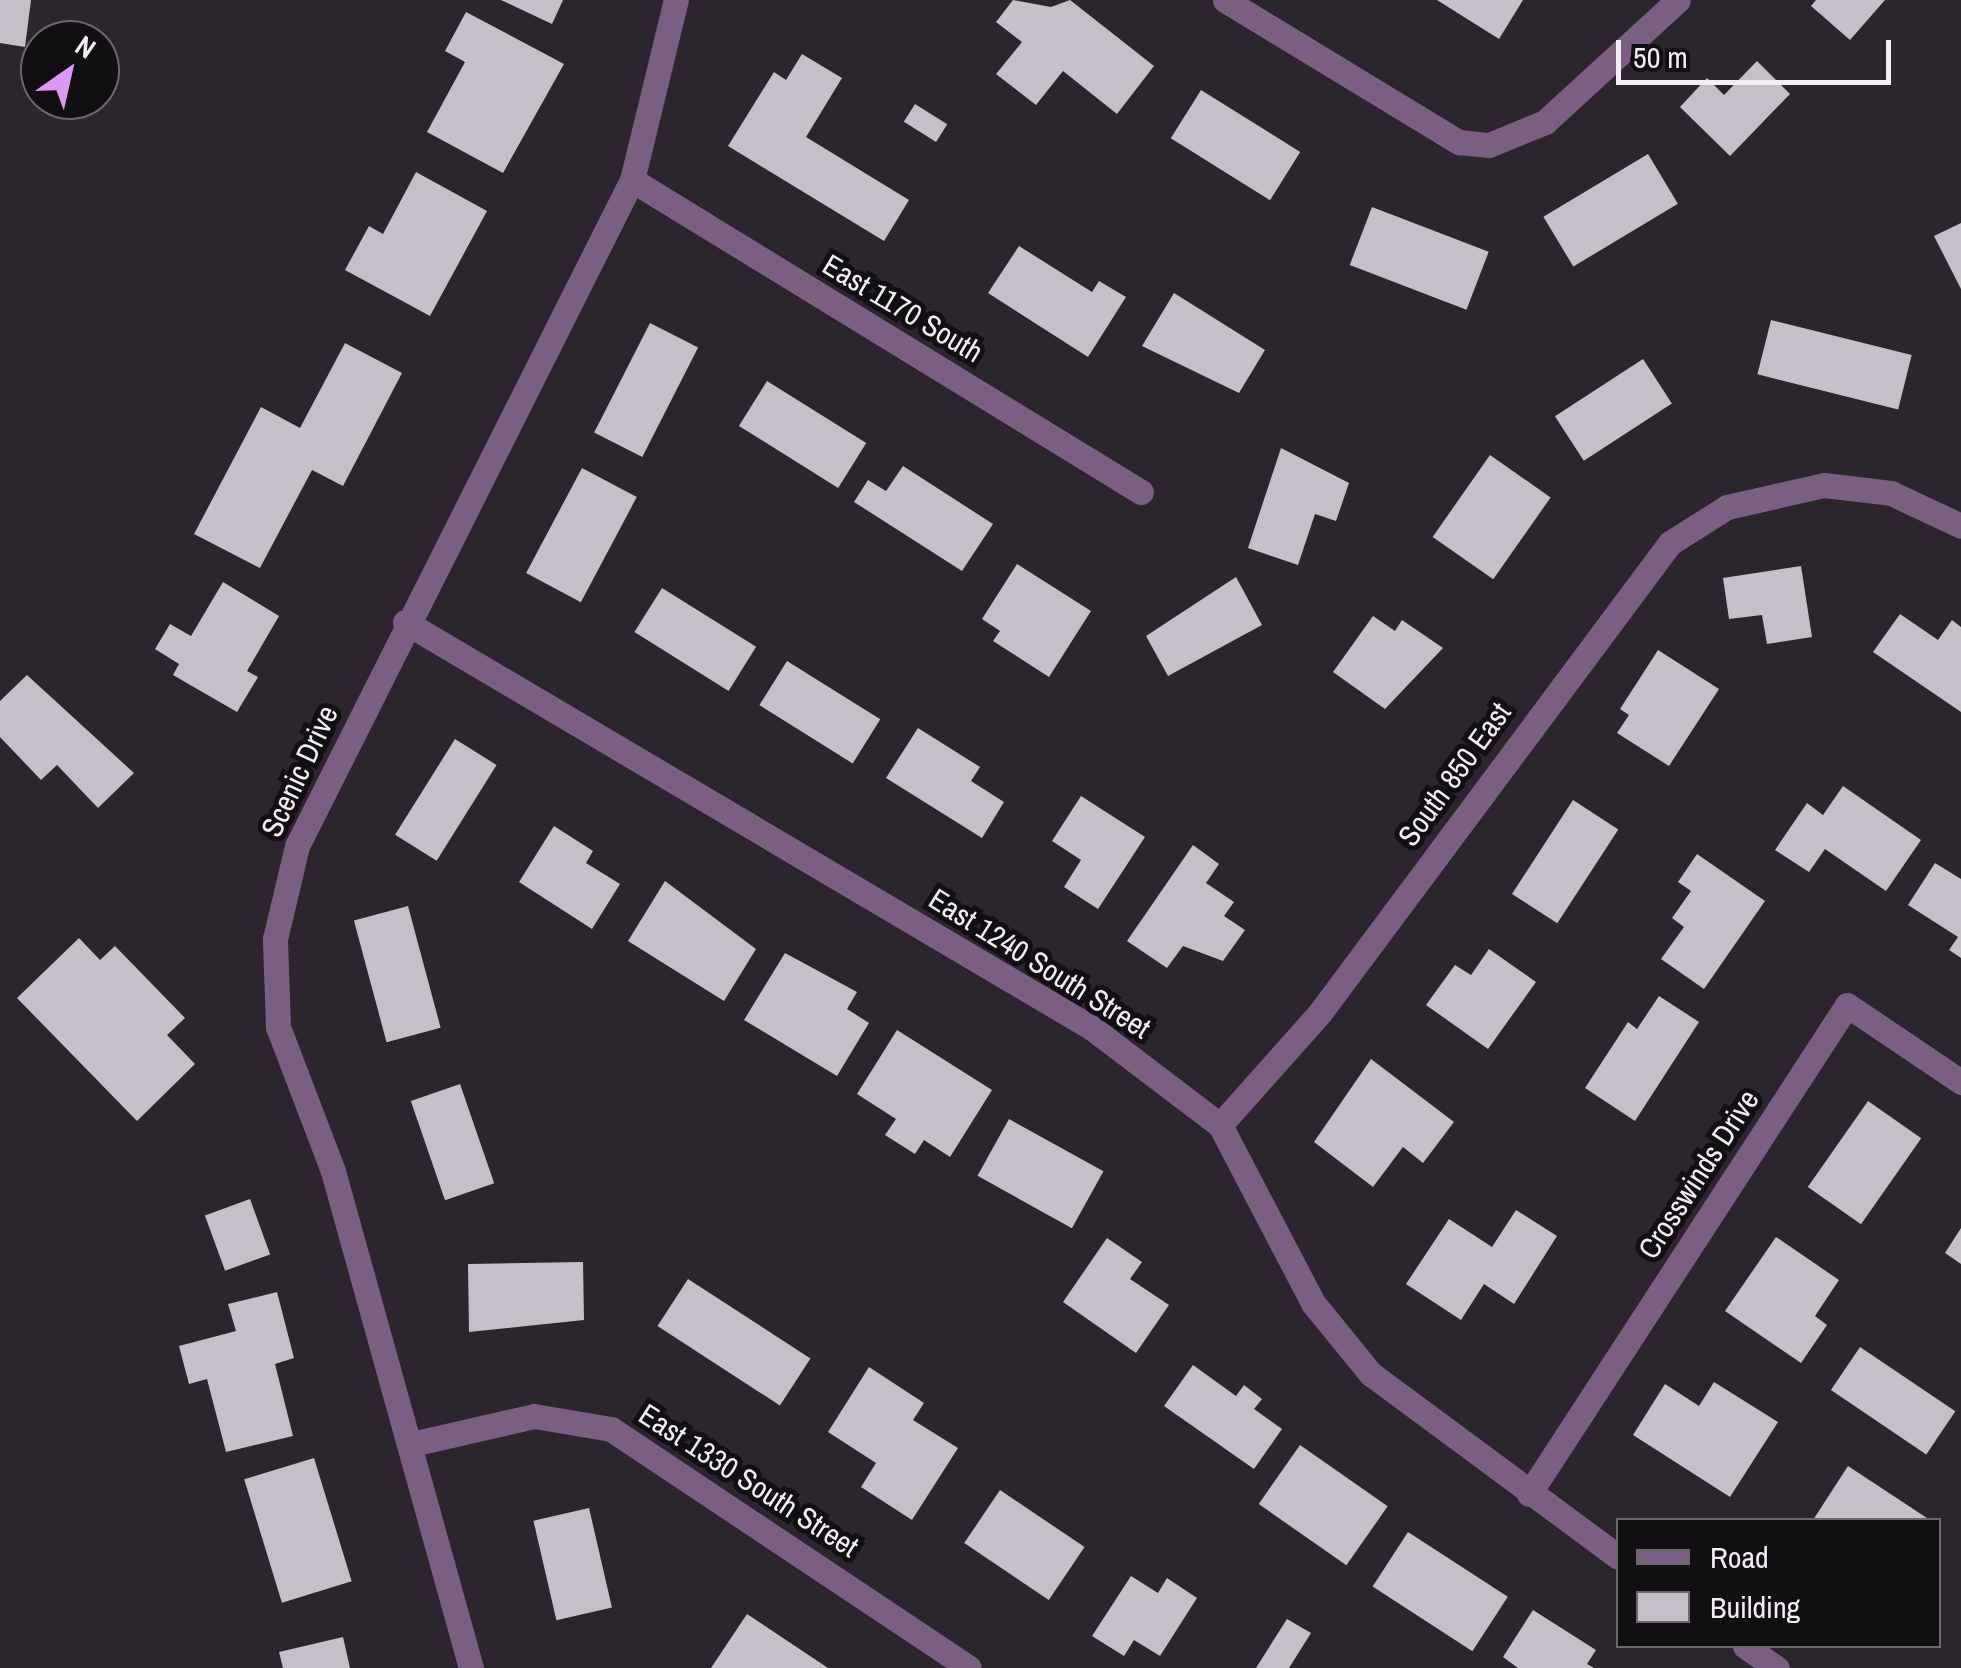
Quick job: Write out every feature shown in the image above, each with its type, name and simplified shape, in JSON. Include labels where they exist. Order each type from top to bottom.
[{"type":"street","name":"Scenic Drive","points":[[470,1668],[412,1444],[332,1171],[278,1026],[275,939],[297,846],[405,622],[632,180],[676,0]]},
{"type":"street","points":[[1225,0],[1460,142],[1489,145],[1546,122],[1678,0]]},
{"type":"street","name":"East 1170 South","points":[[632,180],[1141,492]]},
{"type":"street","name":"South 850 East","points":[[1220,1125],[1319,1014],[1641,573],[1697,524],[1764,494],[1858,487],[1961,526]]},
{"type":"street","name":"East 1240 South Street","points":[[405,622],[1092,1028],[1220,1125],[1312,1303],[1371,1374],[1616,1555]]},
{"type":"street","name":"Crosswinds Drive","points":[[1529,1494],[1846,1005],[1961,1082]]},
{"type":"street","name":"East 1330 South Street","points":[[412,1444],[534,1416],[611,1429],[968,1668]]},
{"type":"street","points":[[1749,1648],[1778,1668]]},
{"type":"building","points":[[0,0],[31,0],[28,20],[20,20],[20,46],[0,43]]},
{"type":"building","points":[[501,0],[563,0],[552,24]]},
{"type":"building","points":[[1013,0],[1051,7],[1070,0],[1154,66],[1117,114],[1063,71],[1036,105],[996,74],[1022,42],[996,22]]},
{"type":"building","points":[[1437,0],[1523,0],[1499,39]]},
{"type":"building","points":[[1816,0],[1885,0],[1850,40],[1811,6]]},
{"type":"building","points":[[466,12],[564,64],[503,173],[427,132],[465,62],[445,51]]},
{"type":"building","points":[[802,54],[842,78],[806,137],[909,200],[884,241],[728,146],[774,72],[786,80]]},
{"type":"building","points":[[1757,61],[1790,94],[1730,156],[1680,107],[1707,78],[1724,95]]},
{"type":"building","points":[[1201,90],[1300,152],[1270,200],[1171,138]]},
{"type":"building","points":[[915,104],[947,124],[936,142],[904,122]]},
{"type":"building","points":[[1648,154],[1678,204],[1573,267],[1543,217]]},
{"type":"building","points":[[416,172],[487,211],[430,316],[345,270],[369,226],[383,234]]},
{"type":"building","points":[[1372,207],[1489,252],[1466,310],[1350,265]]},
{"type":"building","points":[[1961,223],[1961,289],[1934,236]]},
{"type":"building","points":[[1019,246],[1092,292],[1099,281],[1126,297],[1088,357],[988,293]]},
{"type":"building","points":[[1174,293],[1265,350],[1239,393],[1142,346]]},
{"type":"building","points":[[1771,320],[1912,355],[1898,409],[1757,374]]},
{"type":"building","points":[[650,323],[698,348],[642,457],[594,433]]},
{"type":"building","points":[[345,343],[402,373],[343,486],[312,470],[260,568],[194,534],[261,407],[300,428]]},
{"type":"building","points":[[1643,359],[1672,403],[1584,461],[1555,416]]},
{"type":"building","points":[[767,381],[866,443],[838,488],[739,426]]},
{"type":"building","points":[[1281,448],[1349,483],[1336,521],[1315,514],[1298,565],[1248,548]]},
{"type":"building","points":[[1490,455],[1551,497],[1493,579],[1433,537]]},
{"type":"building","points":[[903,466],[993,524],[962,571],[854,502],[868,480],[886,491]]},
{"type":"building","points":[[582,468],[637,497],[581,602],[526,573]]},
{"type":"building","points":[[1017,564],[1091,611],[1049,677],[993,641],[1000,631],[982,619]]},
{"type":"building","points":[[1801,566],[1812,637],[1767,644],[1762,615],[1729,619],[1723,578]]},
{"type":"building","points":[[1236,577],[1262,625],[1168,676],[1146,636]]},
{"type":"building","points":[[223,582],[279,616],[247,671],[258,677],[237,712],[173,675],[179,664],[155,649],[170,624],[191,636]]},
{"type":"building","points":[[662,588],[756,647],[729,691],[634,632]]},
{"type":"building","points":[[1900,614],[1938,640],[1952,620],[1961,627],[1961,712],[1873,652]]},
{"type":"building","points":[[1373,616],[1395,631],[1402,620],[1443,648],[1385,709],[1333,672]]},
{"type":"building","points":[[1658,650],[1719,689],[1669,766],[1617,733],[1629,715],[1620,709]]},
{"type":"building","points":[[787,661],[880,719],[853,763],[759,705]]},
{"type":"building","points":[[27,675],[134,773],[98,808],[57,765],[41,780],[0,737],[0,701]]},
{"type":"building","points":[[918,728],[980,767],[971,781],[1004,802],[982,838],[886,778]]},
{"type":"building","points":[[455,739],[497,765],[437,861],[395,835]]},
{"type":"building","points":[[1843,786],[1921,840],[1886,891],[1825,849],[1809,872],[1775,850],[1807,803],[1823,815]]},
{"type":"building","points":[[1081,796],[1145,837],[1098,909],[1064,887],[1081,860],[1052,841]]},
{"type":"building","points":[[1573,800],[1618,829],[1557,923],[1512,894]]},
{"type":"building","points":[[554,826],[593,851],[586,863],[620,884],[592,929],[519,882]]},
{"type":"building","points":[[1193,845],[1219,864],[1206,883],[1234,902],[1224,916],[1245,930],[1223,961],[1183,946],[1167,968],[1127,941]]},
{"type":"building","points":[[1697,854],[1765,901],[1704,989],[1661,959],[1684,927],[1672,918],[1691,891],[1678,882]]},
{"type":"building","points":[[1935,863],[1961,879],[1961,958],[1949,950],[1958,937],[1908,905]]},
{"type":"building","points":[[665,881],[756,949],[724,1001],[628,941]]},
{"type":"building","points":[[408,906],[441,1028],[387,1042],[354,920]]},
{"type":"building","points":[[79,938],[100,960],[115,946],[185,1018],[167,1035],[195,1064],[137,1121],[17,998]]},
{"type":"building","points":[[1489,949],[1536,982],[1488,1049],[1426,1005],[1455,965],[1471,975]]},
{"type":"building","points":[[785,953],[857,992],[847,1009],[869,1023],[837,1076],[744,1020]]},
{"type":"building","points":[[1659,996],[1699,1022],[1635,1121],[1585,1088],[1628,1022],[1637,1029]]},
{"type":"building","points":[[897,1030],[992,1090],[950,1157],[924,1140],[915,1154],[885,1135],[896,1119],[857,1094]]},
{"type":"building","points":[[1371,1059],[1454,1122],[1423,1163],[1403,1147],[1373,1187],[1314,1142]]},
{"type":"building","points":[[460,1084],[494,1183],[445,1200],[411,1101]]},
{"type":"building","points":[[1868,1101],[1921,1138],[1861,1224],[1808,1187]]},
{"type":"building","points":[[1009,1119],[1103,1171],[1072,1228],[977,1176]]},
{"type":"building","points":[[250,1199],[270,1254],[225,1271],[205,1215]]},
{"type":"building","points":[[1516,1210],[1557,1236],[1514,1304],[1484,1284],[1461,1320],[1406,1284],[1449,1219],[1492,1247]]},
{"type":"building","points":[[1961,1228],[1961,1264],[1945,1253]]},
{"type":"building","points":[[1776,1237],[1839,1280],[1815,1316],[1827,1325],[1801,1363],[1725,1311]]},
{"type":"building","points":[[1107,1238],[1142,1262],[1130,1279],[1169,1305],[1136,1353],[1063,1302]]},
{"type":"building","points":[[583,1262],[584,1320],[469,1332],[468,1264]]},
{"type":"building","points":[[688,1279],[810,1359],[780,1405],[658,1326]]},
{"type":"building","points":[[277,1292],[294,1358],[275,1364],[293,1436],[226,1452],[207,1379],[189,1384],[179,1346],[236,1331],[228,1304]]},
{"type":"building","points":[[1860,1347],[1955,1411],[1926,1454],[1831,1390]]},
{"type":"building","points":[[1193,1365],[1236,1396],[1244,1385],[1262,1399],[1254,1409],[1282,1429],[1254,1469],[1164,1406]]},
{"type":"building","points":[[869,1367],[924,1403],[913,1420],[958,1448],[912,1520],[861,1487],[876,1463],[828,1432]]},
{"type":"building","points":[[1714,1382],[1778,1422],[1730,1497],[1633,1435],[1665,1384],[1699,1406]]},
{"type":"building","points":[[1300,1445],[1388,1506],[1346,1565],[1259,1504]]},
{"type":"building","points":[[314,1458],[352,1581],[282,1603],[244,1479]]},
{"type":"building","points":[[1848,1466],[1927,1518],[1814,1518]]},
{"type":"building","points":[[1000,1490],[1085,1547],[1049,1600],[964,1543]]},
{"type":"building","points":[[589,1508],[612,1607],[556,1620],[533,1521]]},
{"type":"building","points":[[1408,1532],[1508,1597],[1472,1651],[1373,1587]]},
{"type":"building","points":[[1131,1576],[1158,1593],[1167,1578],[1197,1598],[1160,1656],[1134,1640],[1124,1656],[1092,1636]]},
{"type":"building","points":[[1533,1610],[1596,1650],[1587,1664],[1594,1668],[1518,1668],[1503,1657]]},
{"type":"building","points":[[747,1614],[828,1668],[711,1668]]},
{"type":"building","points":[[1287,1619],[1311,1633],[1289,1668],[1256,1668]]},
{"type":"building","points":[[343,1637],[350,1668],[283,1668],[279,1652]]}]
